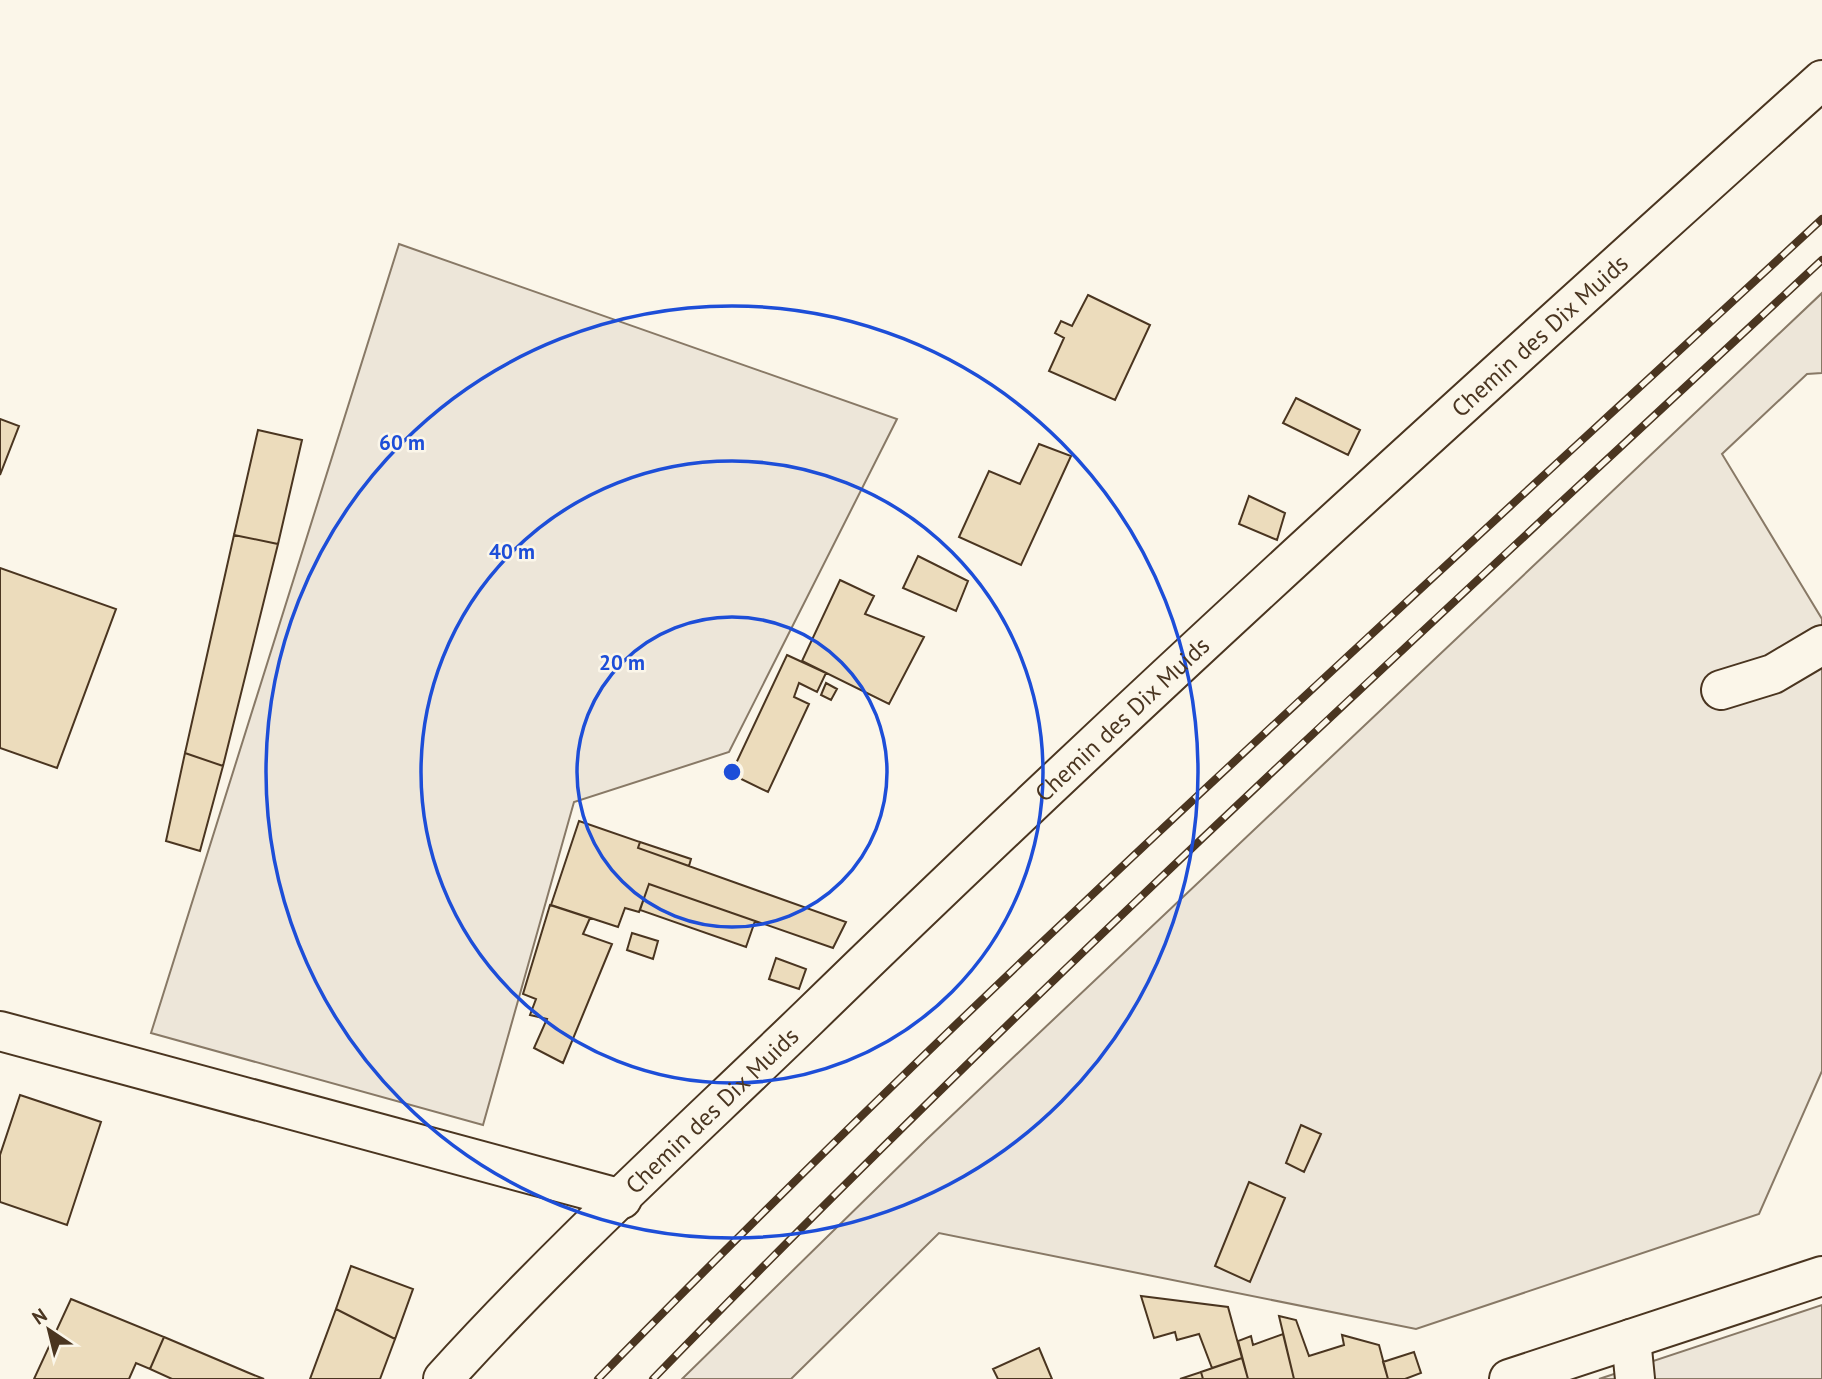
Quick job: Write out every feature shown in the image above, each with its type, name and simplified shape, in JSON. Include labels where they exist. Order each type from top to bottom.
[{"type":"street","name":"Chemin des Dix Muids","points":[[443,1379],[622,1199],[1045,791],[1412,449],[1822,80]]},
{"type":"street","points":[[1721,690],[1773,674],[1822,645]]},
{"type":"street","points":[[0,1031],[622,1199]]},
{"type":"street","points":[[1509,1379],[1554,1372],[1631,1339],[1822,1276]]},
{"type":"street","points":[[1631,1339],[1635,1379]]},
{"type":"shaded area","points":[[399,244],[897,419],[729,752],[574,802],[483,1125],[151,1033]]},
{"type":"shaded area","points":[[1822,293],[1822,373],[1807,374],[1722,454],[1822,619],[1822,1071],[1759,1214],[1416,1329],[939,1233],[791,1379],[682,1379],[927,1139]]},
{"type":"shaded area","points":[[1822,1305],[1822,1379],[1599,1379]]},
{"type":"building","points":[[1088,295],[1150,325],[1115,400],[1049,371],[1064,338],[1055,333],[1061,321],[1072,326]]},
{"type":"building","points":[[1296,398],[1360,430],[1348,455],[1283,423]]},
{"type":"building","points":[[0,419],[19,426],[0,475]]},
{"type":"building","points":[[258,430],[302,440],[278,544],[234,535]]},
{"type":"building","points":[[1039,444],[1071,456],[1021,565],[959,537],[989,471],[1020,484]]},
{"type":"building","points":[[1249,496],[1285,513],[1277,540],[1239,524]]},
{"type":"building","points":[[234,535],[278,544],[223,766],[185,753]]},
{"type":"building","points":[[918,556],[968,581],[956,611],[903,588]]},
{"type":"building","points":[[0,568],[116,609],[57,768],[0,748]]},
{"type":"building","points":[[840,580],[874,596],[865,614],[924,637],[889,704],[802,661]]},
{"type":"building","points":[[787,655],[826,673],[817,692],[799,683],[794,697],[809,704],[768,792],[731,774]]},
{"type":"building","points":[[826,683],[837,689],[831,700],[821,695]]},
{"type":"building","points":[[185,753],[223,766],[200,851],[166,841]]},
{"type":"building","points":[[579,821],[640,842],[638,848],[846,922],[833,948],[649,884],[639,912],[625,908],[618,927],[551,905]]},
{"type":"building","points":[[640,842],[691,859],[689,866],[638,848]]},
{"type":"building","points":[[649,884],[755,921],[746,947],[640,910]]},
{"type":"building","points":[[550,905],[590,918],[583,934],[612,944],[563,1063],[534,1048],[547,1019],[530,1015],[536,999],[523,994]]},
{"type":"building","points":[[632,933],[658,941],[653,959],[627,950]]},
{"type":"building","points":[[776,958],[806,969],[799,989],[769,979]]},
{"type":"building","points":[[20,1095],[101,1122],[67,1225],[0,1202],[0,1155]]},
{"type":"building","points":[[1301,1125],[1321,1134],[1304,1172],[1286,1163]]},
{"type":"building","points":[[1249,1182],[1285,1198],[1250,1282],[1215,1266]]},
{"type":"building","points":[[351,1266],[413,1289],[395,1339],[336,1309]]},
{"type":"building","points":[[1141,1296],[1228,1307],[1242,1358],[1212,1368],[1199,1334],[1177,1340],[1175,1332],[1154,1338]]},
{"type":"building","points":[[71,1299],[164,1337],[150,1369],[136,1363],[129,1379],[34,1379]]},
{"type":"building","points":[[336,1309],[395,1339],[380,1379],[310,1379]]},
{"type":"building","points":[[1279,1316],[1296,1320],[1309,1356],[1344,1345],[1342,1335],[1379,1345],[1388,1379],[1294,1379]]},
{"type":"building","points":[[1283,1334],[1294,1379],[1248,1379],[1238,1341],[1251,1336],[1253,1345]]},
{"type":"building","points":[[164,1337],[264,1379],[172,1379],[150,1369]]},
{"type":"building","points":[[1039,1348],[1052,1379],[998,1379],[993,1369]]},
{"type":"building","points":[[1414,1352],[1421,1373],[1405,1379],[1388,1379],[1383,1362]]},
{"type":"building","points":[[1242,1358],[1248,1379],[1203,1379],[1201,1372]]},
{"type":"building","points":[[1201,1372],[1203,1379],[1180,1379]]},
{"type":"railway","points":[[598,1379],[746,1229],[1049,936],[1202,791],[1822,219]]},
{"type":"railway","points":[[653,1379],[939,1092],[1084,951],[1822,260]]}]
